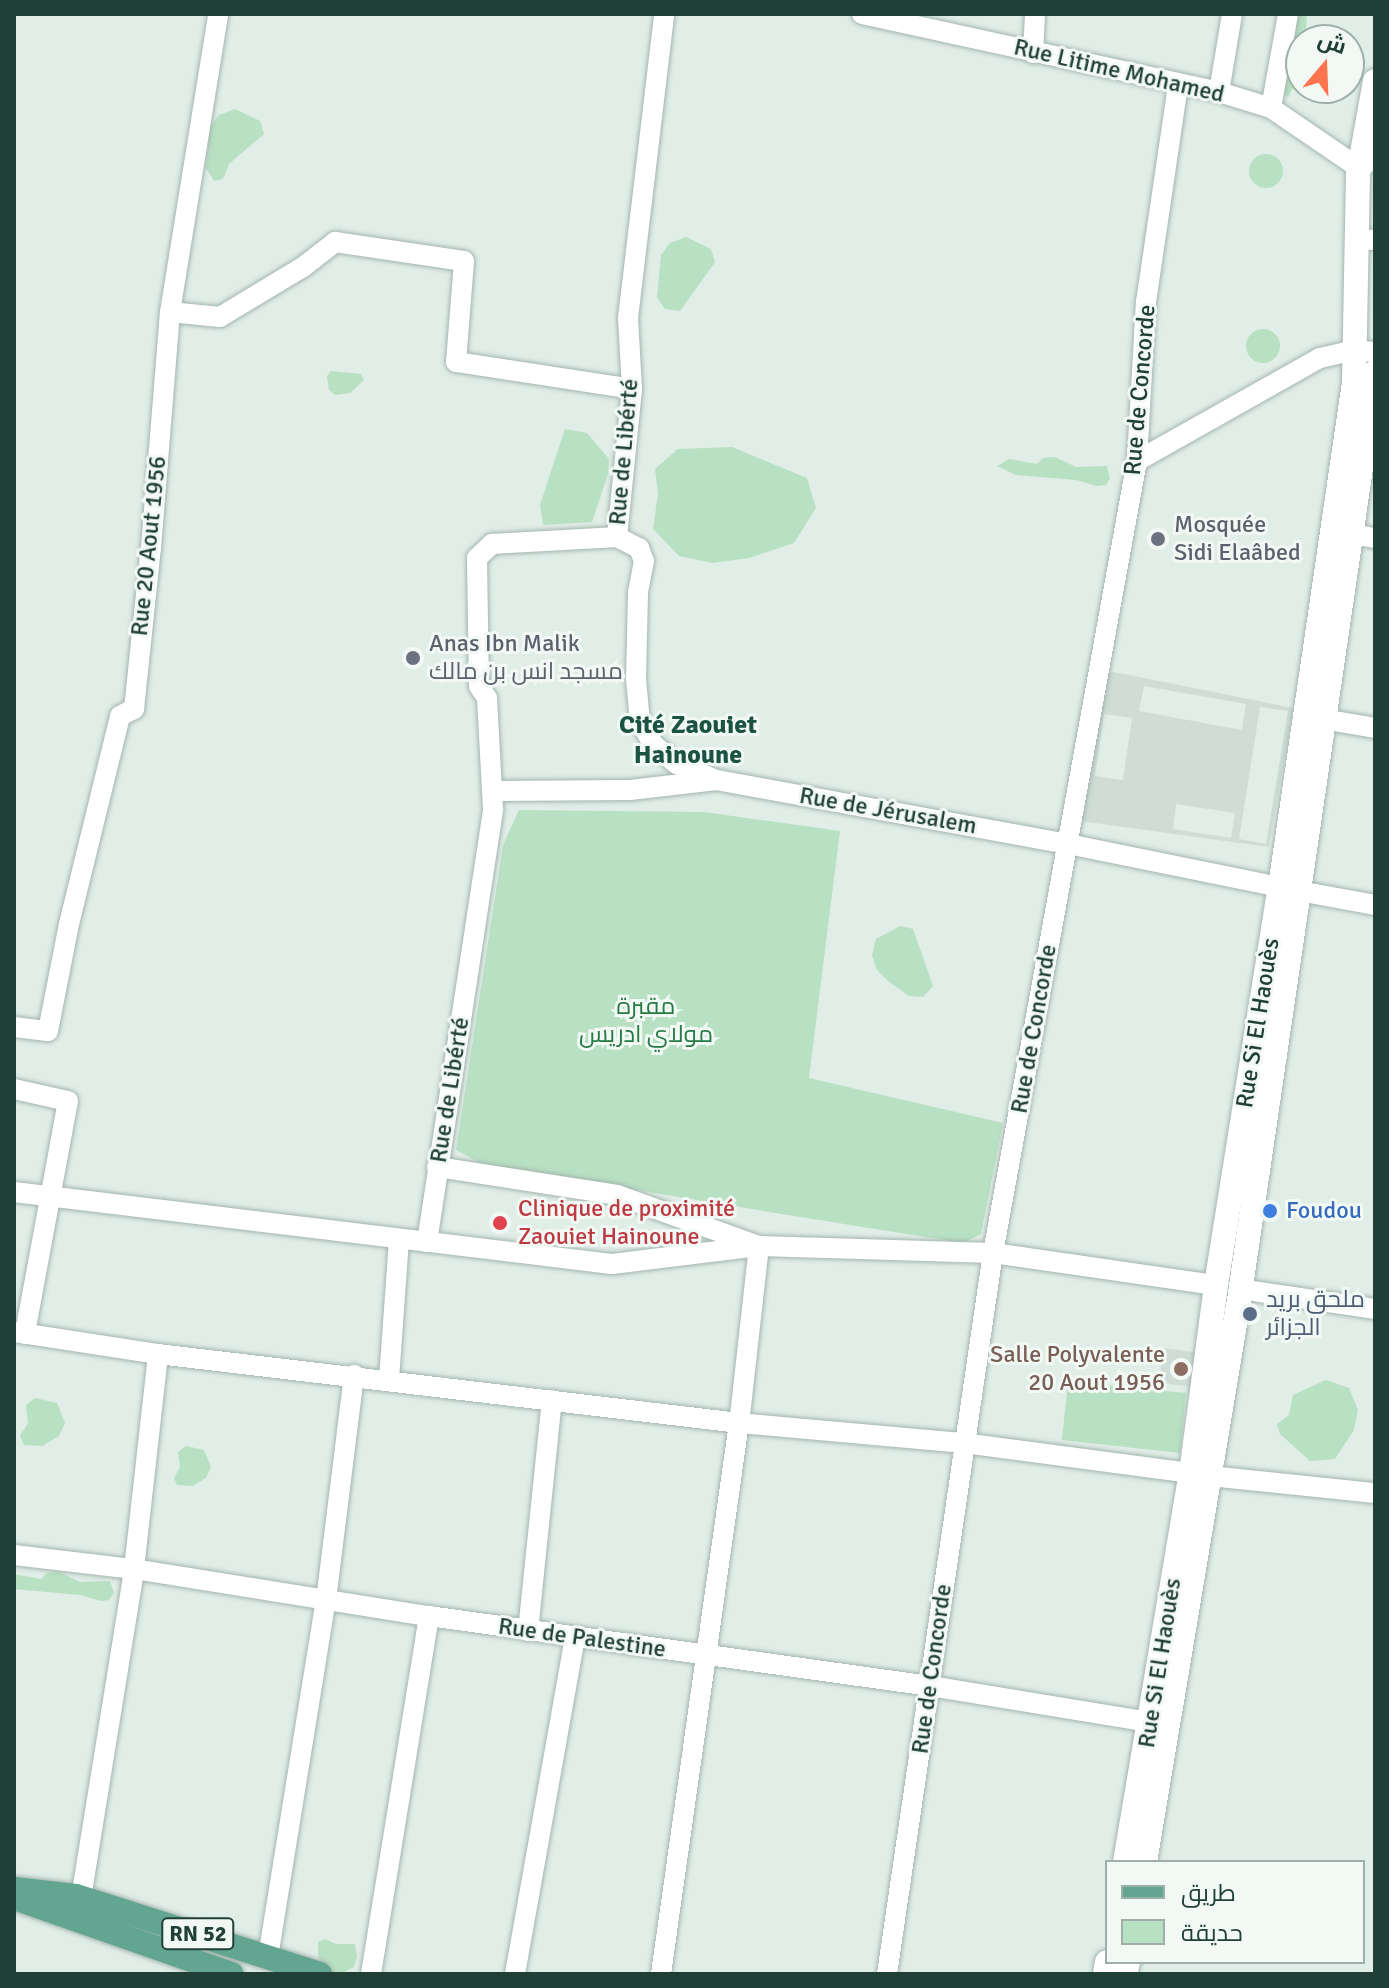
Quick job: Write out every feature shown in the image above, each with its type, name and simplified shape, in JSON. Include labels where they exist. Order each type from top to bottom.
[{"type":"main road","name":"RN 52","points":[[14,1889],[81,1898],[320,1974]]},
{"type":"main road","name":"RN 52","points":[[14,1897],[231,1974]]},
{"type":"street","name":"Rue 20 Aout 1956","points":[[14,1027],[48,1031],[69,924],[120,716],[134,709],[170,312],[218,14]]},
{"type":"street","name":"Rue de Libérté","points":[[427,1242],[489,848],[492,791],[487,698],[479,686],[477,558],[492,544],[617,537],[632,389],[628,318],[664,14]]},
{"type":"street","name":"Rue Litime Mohamed","points":[[862,14],[940,22],[1033,53],[1219,92],[1271,108],[1365,172]]},
{"type":"street","points":[[1033,53],[1035,14]]},
{"type":"street","points":[[1219,92],[1232,14]]},
{"type":"street","points":[[1271,108],[1288,14]]},
{"type":"street","name":"Rue Si El Haouès","points":[[1145,1860],[1160,1723],[1201,1474],[1240,1289],[1354,382],[1365,351],[1365,172],[1375,81]]},
{"type":"street","name":"Rue de Concorde","points":[[887,1974],[993,1253],[1137,461],[1146,302],[1178,84]]},
{"type":"street","points":[[170,312],[220,317],[303,267],[335,242],[464,261],[456,362],[632,389]]},
{"type":"street","points":[[1137,461],[1320,358],[1365,351]]},
{"type":"street","name":"Rue Si El Haouès","points":[[1201,1474],[1216,1285],[1323,719],[1363,536],[1375,372]]},
{"type":"street","points":[[617,537],[639,548],[644,561],[638,593],[636,679],[640,722],[654,745],[677,764],[716,780]]},
{"type":"street","points":[[1323,719],[1375,728]]},
{"type":"street","name":"Rue de Jérusalem","points":[[492,791],[630,790],[716,780],[1068,844],[1375,905]]},
{"type":"street","points":[[14,1089],[68,1101],[20,1333],[158,1354],[389,1379],[739,1423],[963,1443],[1375,1493]]},
{"type":"street","points":[[437,1167],[617,1195],[759,1246]]},
{"type":"street","points":[[14,1192],[399,1241],[612,1264],[759,1246],[993,1253],[1375,1309]]},
{"type":"street","points":[[389,1379],[399,1241]]},
{"type":"street","points":[[661,1974],[739,1423],[759,1246]]},
{"type":"street","points":[[81,1898],[134,1569],[158,1354]]},
{"type":"street","points":[[268,1957],[326,1600],[354,1375]]},
{"type":"street","points":[[528,1631],[552,1400]]},
{"type":"street","name":"Rue de Palestine","points":[[14,1555],[134,1569],[528,1631],[930,1686],[1160,1723]]},
{"type":"street","points":[[371,1974],[429,1616]]},
{"type":"street","points":[[515,1974],[575,1638]]},
{"type":"street","name":"Rue Si El Haouès","points":[[1126,1860],[1160,1723]]},
{"type":"shaded area","points":[[1104,670],[1293,708],[1269,847],[1080,821]],"holes":[[[1144,686],[1246,704],[1242,730],[1139,711]],[[1260,707],[1288,711],[1266,844],[1239,839]],[[1104,714],[1132,718],[1123,780],[1095,776]],[[1176,804],[1235,813],[1231,838],[1173,829]]]},
{"type":"shaded area","name":"Salle Polyvalente 20 Aout 1956","points":[[1163,1348],[1200,1353],[1196,1387],[1159,1383]]},
{"type":"green space","points":[[1293,14],[1307,14],[1306,24],[1292,24]]},
{"type":"green space","points":[[235,109],[260,121],[264,134],[229,164],[223,179],[214,181],[206,168],[210,127],[219,115]]},
{"type":"green space","points":[[1266,154],[1278,159],[1283,171],[1278,183],[1266,188],[1254,183],[1249,171],[1254,159]]},
{"type":"green space","points":[[686,237],[711,249],[715,262],[680,311],[665,309],[657,297],[661,255],[670,243]]},
{"type":"green space","points":[[1263,329],[1275,334],[1280,346],[1275,358],[1263,363],[1251,358],[1246,346],[1251,334]]},
{"type":"green space","points":[[331,371],[361,374],[364,380],[350,393],[335,395],[329,390],[327,376]]},
{"type":"green space","points":[[565,429],[587,433],[609,459],[608,474],[592,522],[543,525],[540,505]]},
{"type":"green space","points":[[732,447],[807,478],[816,508],[794,543],[749,558],[712,563],[679,556],[653,529],[658,494],[655,469],[678,449]]},
{"type":"green space","points":[[1055,457],[1076,467],[1107,466],[1110,478],[1106,485],[1097,486],[1076,480],[1016,475],[997,466],[1009,459],[1037,464],[1043,458]]},
{"type":"green space","name":"مقبرة مولاي ادريس","points":[[519,810],[704,812],[840,831],[809,1078],[1003,1123],[981,1234],[963,1243],[794,1216],[484,1165],[456,1150],[503,845]]},
{"type":"green space","points":[[900,926],[913,929],[933,986],[923,997],[909,996],[888,981],[877,970],[872,955],[876,939]]},
{"type":"green space","points":[[1326,1380],[1349,1388],[1358,1410],[1354,1430],[1335,1459],[1310,1461],[1280,1434],[1277,1424],[1289,1415],[1293,1395]]},
{"type":"green space","points":[[1068,1381],[1186,1393],[1180,1453],[1062,1440]]},
{"type":"green space","points":[[35,1398],[57,1403],[65,1423],[59,1436],[42,1446],[24,1445],[20,1436],[28,1423],[26,1405]]},
{"type":"green space","points":[[186,1446],[204,1450],[211,1467],[206,1478],[192,1486],[177,1485],[174,1478],[180,1467],[178,1452]]},
{"type":"green space","points":[[59,1572],[80,1582],[110,1581],[114,1593],[109,1600],[101,1601],[80,1595],[14,1589],[14,1574],[41,1579],[47,1573]]},
{"type":"green space","points":[[325,1939],[336,1944],[355,1944],[357,1957],[354,1967],[340,1974],[327,1970],[318,1957],[318,1942]]},
{"type":"place","name":"Mosquée Sidi Elaâbed","points":[[1158,539]]},
{"type":"place","name":"Anas Ibn Malik مسجد انس بن مالك","points":[[413,658]]},
{"type":"place","name":"Foudou","points":[[1270,1211]]},
{"type":"place","name":"Clinique de proximité Zaouiet Hainoune","points":[[500,1223]]},
{"type":"place","name":"ملحق بريد الجزائر","points":[[1250,1314]]},
{"type":"place","name":"Salle Polyvalente 20 Aout 1956","points":[[1181,1369]]},
{"type":"district","name":"Cité Zaouiet Hainoune","points":[[688,741]]}]
